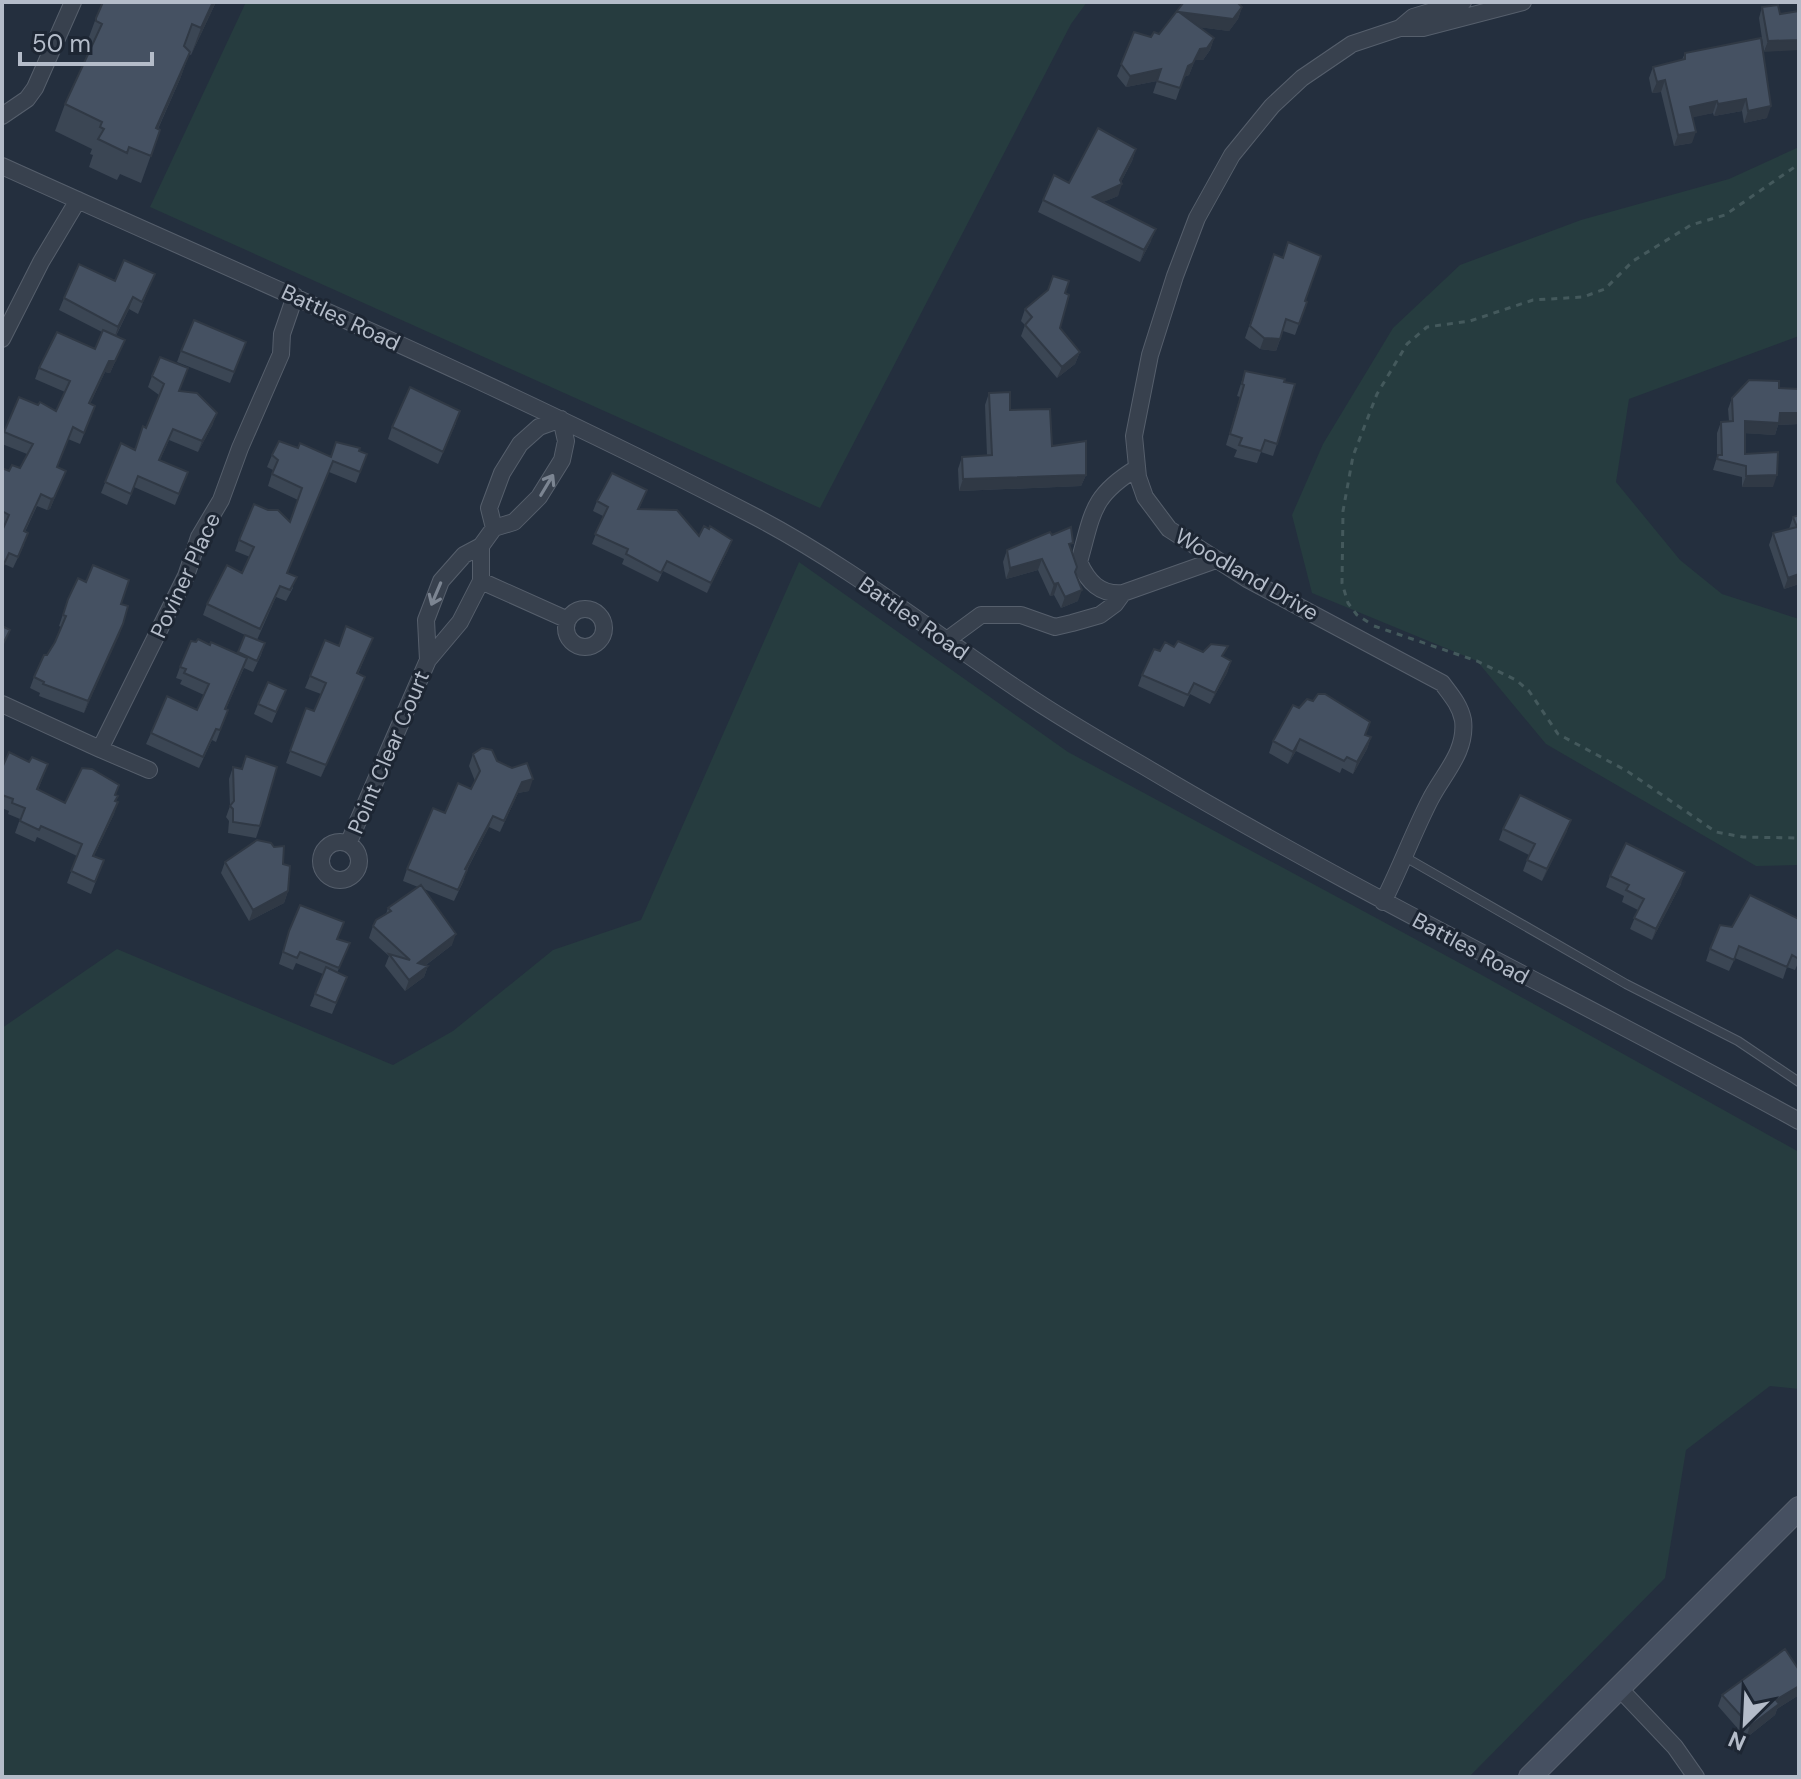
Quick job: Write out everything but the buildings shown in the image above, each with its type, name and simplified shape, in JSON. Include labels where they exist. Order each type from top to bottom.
[{"type":"main road","points":[[1530,1777],[1799,1508]]},
{"type":"street","points":[[2,116],[27,99],[35,88],[73,2]]},
{"type":"street","name":"Woodland Drive","points":[[1400,28],[1413,17],[1463,2]]},
{"type":"street","name":"Woodland Drive","points":[[1383,902],[1431,798],[1454,763],[1462,742],[1463,721],[1457,703],[1442,683],[1216,560],[1169,529],[1145,497],[1137,468],[1134,436],[1137,416],[1162,315],[1197,218],[1232,155],[1272,106],[1302,78],[1352,44],[1400,28],[1423,28],[1523,2]]},
{"type":"street","name":"Battles Road","points":[[2,166],[561,419],[759,519],[829,559],[1073,725],[1383,902],[1799,1121]]},
{"type":"street","points":[[2,339],[41,262],[78,200]]},
{"type":"street","name":"Poviner Place","points":[[100,749],[186,576],[199,537],[221,500],[281,354],[282,334],[295,296]]},
{"type":"street","points":[[494,528],[489,508],[494,490],[520,444],[539,427],[561,419]]},
{"type":"street","name":"Point Clear Court","points":[[428,660],[426,620],[433,599],[450,569],[464,555],[481,546],[494,528],[514,522],[539,497],[562,460],[566,441],[561,419]]},
{"type":"street","points":[[1137,468],[1117,480],[1100,496],[1092,513],[1079,562],[1095,586],[1109,594],[1123,593],[1216,560]]},
{"type":"street","name":"Point Clear Court","points":[[348,844],[428,660],[460,622],[481,581],[481,546]]},
{"type":"street","points":[[481,581],[568,620]]},
{"type":"street","points":[[947,640],[981,615],[1021,615],[1055,627],[1072,623],[1100,615],[1115,604],[1123,593]]},
{"type":"street","points":[[2,704],[149,770]]},
{"type":"street","points":[[1619,1688],[1675,1747],[1696,1777]]},
{"type":"lane","points":[[1405,857],[1612,976],[1738,1041],[1799,1082]]},
{"type":"path","points":[[1799,164],[1725,215],[1691,225],[1633,261],[1605,289],[1583,297],[1533,300],[1470,321],[1427,327],[1417,335],[1407,344],[1377,394],[1353,456],[1343,511],[1341,554],[1342,583],[1348,603],[1365,621],[1477,661],[1516,680],[1529,691],[1558,734],[1627,771],[1716,832],[1743,837],[1799,838]]},
{"type":"green space","points":[[246,2],[1087,2],[1071,24],[820,508],[150,207]]},
{"type":"green space","points":[[1799,147],[1799,336],[1629,399],[1616,482],[1680,560],[1722,594],[1799,619],[1799,865],[1756,866],[1546,744],[1477,661],[1312,593],[1292,515],[1323,444],[1393,328],[1460,265],[1581,220],[1729,179]]},
{"type":"green space","points":[[799,562],[1068,752],[1480,974],[1799,1152],[1799,1389],[1770,1386],[1686,1450],[1665,1578],[1469,1777],[2,1777],[2,1028],[117,949],[393,1065],[453,1031],[553,950],[641,920]]}]
